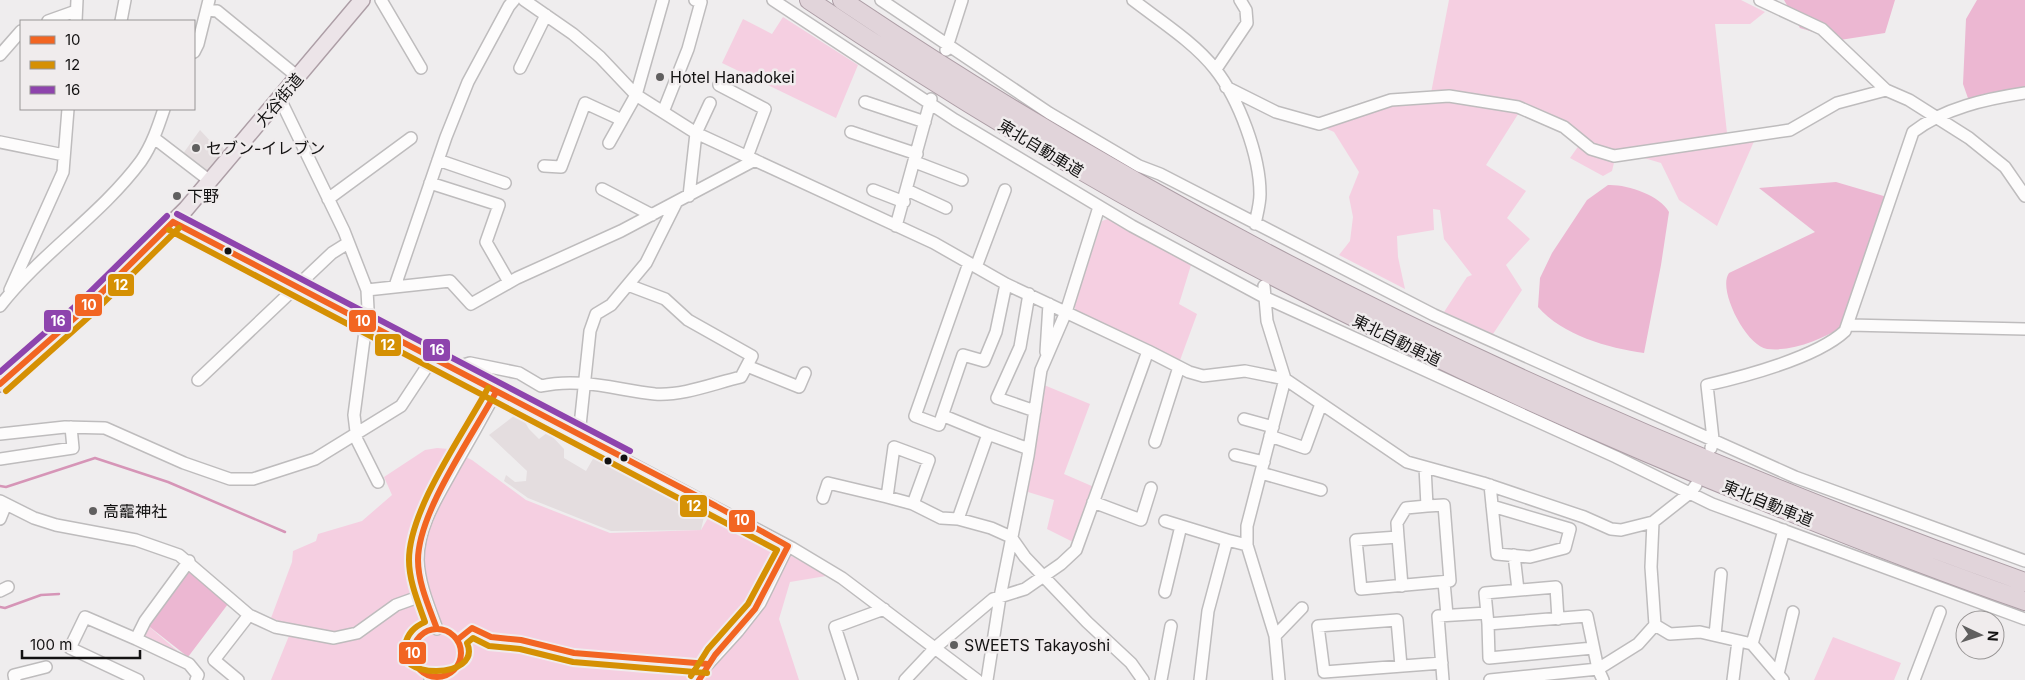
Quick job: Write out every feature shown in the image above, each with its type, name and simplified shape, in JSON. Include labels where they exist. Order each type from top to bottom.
[{"type":"highway","name":"東北自動車道","points":[[809,0],[944,89],[1048,152],[1164,219],[1353,319],[1471,376],[1665,461],[1819,524],[2025,601]]},
{"type":"highway","name":"東北自動車道","points":[[842,0],[953,73],[1055,135],[1155,193],[1358,301],[1487,363],[1672,444],[1834,510],[2025,582]]},
{"type":"main road","name":"大谷街道","points":[[0,384],[86,308],[174,222],[362,0]]},
{"type":"street","points":[[121,20],[125,0]]},
{"type":"street","points":[[381,0],[420,68]]},
{"type":"street","points":[[396,286],[430,182],[468,82],[514,0]]},
{"type":"street","points":[[524,0],[600,57],[636,95],[696,134],[934,243],[1006,284],[1179,367],[1204,376],[1246,371],[1285,379],[1407,462],[1490,485],[1584,517],[1611,529],[1633,528],[1653,522],[1693,488]]},
{"type":"street","points":[[610,143],[636,95],[663,0]]},
{"type":"street","points":[[663,112],[688,49],[701,2],[694,0]]},
{"type":"street","points":[[773,0],[1099,207],[1264,291],[1693,488],[1712,504],[2025,619]]},
{"type":"street","points":[[881,0],[947,47],[1049,113],[1138,166],[1160,174],[1255,224],[1285,245],[1712,443],[1796,477],[2025,561]]},
{"type":"street","points":[[947,47],[962,0]]},
{"type":"street","points":[[1133,0],[1203,55],[1216,69],[1226,87],[1248,130],[1258,172],[1260,193],[1255,224]]},
{"type":"street","points":[[1216,69],[1247,23],[1246,10],[1240,0]]},
{"type":"street","points":[[1760,0],[1822,29],[1886,90],[1910,100],[1935,118],[1969,138],[2005,167],[2025,196]]},
{"type":"street","points":[[195,49],[208,5],[298,77]]},
{"type":"street","points":[[51,20],[76,11]]},
{"type":"street","points":[[520,68],[546,15]]},
{"type":"street","points":[[0,55],[20,32]]},
{"type":"street","points":[[367,290],[450,281],[471,304],[509,282],[689,196],[751,159],[765,109],[719,85]]},
{"type":"street","points":[[1226,87],[1276,112],[1319,124],[1391,100],[1449,96],[1518,107],[1564,127],[1591,149],[1614,156],[1790,130],[1837,103],[1886,90]]},
{"type":"street","points":[[1712,443],[1707,385],[1750,375],[1832,343],[1849,325],[1913,132],[1935,118],[1981,102],[2025,93]]},
{"type":"street","points":[[280,99],[328,199],[367,290],[368,309],[354,415],[357,440],[378,482]]},
{"type":"street","points":[[896,226],[931,100]]},
{"type":"street","points":[[865,102],[925,122]]},
{"type":"street","points":[[544,166],[561,167],[585,103],[622,120]]},
{"type":"street","points":[[689,196],[696,134],[710,103]]},
{"type":"street","points":[[3,302],[63,172],[68,110]]},
{"type":"street","points":[[3,302],[119,186],[141,160],[154,138],[164,110]]},
{"type":"street","points":[[851,132],[916,158],[962,180]]},
{"type":"street","points":[[154,138],[210,181]]},
{"type":"street","points":[[328,199],[411,138]]},
{"type":"street","points":[[0,142],[64,155]]},
{"type":"street","points":[[438,160],[505,183]]},
{"type":"street","points":[[430,182],[499,205],[486,242],[509,282]]},
{"type":"street","points":[[602,189],[652,215]]},
{"type":"street","points":[[873,190],[904,202]]},
{"type":"street","points":[[907,190],[946,208]]},
{"type":"street","points":[[1005,190],[973,265],[915,416],[939,425],[944,416],[963,355],[984,361],[996,332],[1006,284]]},
{"type":"street","points":[[579,434],[590,332],[596,314],[611,305],[646,264],[676,203]]},
{"type":"street","points":[[987,680],[1010,537],[1029,449],[1041,370],[1066,312],[1099,207]]},
{"type":"street","points":[[174,222],[366,325],[579,434],[788,546],[842,578],[936,647],[977,680]]},
{"type":"street","points":[[198,380],[332,253],[348,243]]},
{"type":"street","points":[[451,369],[470,363],[518,373],[541,386],[554,383],[585,383],[656,394],[672,394],[741,377],[752,356],[688,320],[665,299],[628,285]]},
{"type":"street","points":[[1264,291],[1267,321],[1285,379],[1247,526],[1247,546],[1275,636],[1279,680]]},
{"type":"street","points":[[1029,294],[1020,347],[997,398],[1035,412]]},
{"type":"street","points":[[1045,362],[1049,304]]},
{"type":"street","points":[[1849,325],[2025,329]]},
{"type":"street","points":[[905,680],[936,647],[993,599],[1025,589],[1076,550],[1148,351]]},
{"type":"street","points":[[0,434],[71,427],[105,428],[184,464],[230,479],[253,479],[314,459],[402,406],[432,359]]},
{"type":"street","points":[[747,366],[799,387],[805,373]]},
{"type":"street","points":[[1155,442],[1179,367]]},
{"type":"street","points":[[437,629],[424,595],[418,562],[423,529],[432,508],[496,392]]},
{"type":"street","points":[[1244,419],[1305,448],[1321,404]]},
{"type":"street","points":[[944,416],[1029,449]]},
{"type":"street","points":[[0,459],[73,448],[71,427]]},
{"type":"street","points":[[958,519],[988,434]]},
{"type":"street","points":[[887,497],[894,447],[929,460],[913,504]]},
{"type":"street","points":[[1235,455],[1264,462]]},
{"type":"street","points":[[1426,467],[1427,506]]},
{"type":"street","points":[[1261,473],[1321,490]]},
{"type":"street","points":[[823,498],[828,483],[913,504],[941,518],[958,519],[991,528],[1010,537],[1025,557],[1131,663],[1143,680]]},
{"type":"street","points":[[1490,485],[1492,506],[1497,554],[1530,557],[1565,548],[1570,530],[1492,506]]},
{"type":"street","points":[[1093,502],[1141,520],[1151,488]]},
{"type":"street","points":[[0,519],[3,502],[34,518],[56,525],[136,540],[179,555],[189,561],[249,615],[275,626],[334,638],[357,633],[396,605],[424,595]]},
{"type":"street","points":[[1398,537],[1356,540],[1361,589],[1402,586],[1450,581],[1444,506],[1406,508],[1397,523],[1402,586]]},
{"type":"street","points":[[1165,521],[1247,546]]},
{"type":"street","points":[[1490,680],[1600,675],[1638,644],[1655,626],[1651,566],[1653,522]]},
{"type":"street","points":[[1165,592],[1181,526]]},
{"type":"street","points":[[1752,644],[1784,530]]},
{"type":"street","points":[[1200,680],[1208,611],[1227,540]]},
{"type":"street","points":[[708,664],[738,632],[760,603],[788,546]]},
{"type":"street","points":[[1514,555],[1518,590]]},
{"type":"street","points":[[136,639],[145,621],[189,561]]},
{"type":"street","points":[[1715,635],[1721,574]]},
{"type":"street","points":[[1444,582],[1447,615]]},
{"type":"street","points":[[1558,619],[1556,587],[1485,593],[1489,658],[1594,648]]},
{"type":"street","points":[[1275,636],[1302,608]]},
{"type":"street","points":[[852,680],[835,627],[884,609]]},
{"type":"street","points":[[1780,677],[1793,612]]},
{"type":"street","points":[[1914,680],[1940,612]]},
{"type":"street","points":[[238,680],[214,660],[249,615]]},
{"type":"street","points":[[1443,680],[1438,616],[1447,615],[1487,619],[1558,619],[1587,616],[1600,675]]},
{"type":"street","points":[[138,680],[70,648],[85,617],[189,664],[198,675],[196,680]]},
{"type":"street","points":[[1401,666],[1397,620],[1318,626],[1325,676],[1442,662]]},
{"type":"street","points":[[1161,680],[1171,626]]},
{"type":"street","points":[[1655,626],[1670,634],[1700,632],[1752,644],[1780,677]]},
{"type":"street","points":[[1733,680],[1738,641]]},
{"type":"street","points":[[16,680],[14,675],[46,667]]},
{"type":"shaded area","points":[[1449,0],[1741,0],[1765,12],[1750,24],[1715,24],[1728,142],[1755,139],[1717,226],[1679,200],[1661,163],[1617,150],[1612,171],[1603,176],[1570,158],[1582,141],[1494,98],[1470,93],[1431,93]]},
{"type":"shaded area","points":[[1784,0],[1895,0],[1885,33],[1840,40],[1800,28]]},
{"type":"shaded area","points":[[1977,0],[2025,0],[2025,96],[1970,104],[1963,84],[1966,19]]},
{"type":"shaded area","points":[[783,17],[858,65],[836,118],[722,63],[743,19],[772,34]]},
{"type":"shaded area","points":[[1437,98],[1520,111],[1486,165],[1526,191],[1507,218],[1530,239],[1506,265],[1522,290],[1493,334],[1444,312],[1467,277],[1472,275],[1444,239],[1440,210],[1433,209],[1434,230],[1397,236],[1398,257],[1405,289],[1339,255],[1350,241],[1353,217],[1349,197],[1359,172],[1334,132],[1323,127],[1400,99]]},
{"type":"shaded area","points":[[200,130],[214,145],[222,146],[226,152],[207,175],[182,155]]},
{"type":"shaded area","points":[[1836,182],[1887,197],[1844,326],[1817,340],[1797,346],[1767,349],[1759,346],[1743,328],[1730,303],[1726,281],[1729,273],[1815,232],[1759,188]]},
{"type":"shaded area","points":[[1608,185],[1624,186],[1642,192],[1658,200],[1669,212],[1644,353],[1616,348],[1586,339],[1548,317],[1538,307],[1540,278],[1552,253],[1587,200]]},
{"type":"shaded area","points":[[1110,218],[1191,265],[1179,304],[1197,314],[1179,363],[1077,312],[1074,306],[1102,221]]},
{"type":"shaded area","points":[[1044,385],[1090,404],[1064,474],[1094,487],[1075,543],[1047,529],[1054,500],[1028,492]]},
{"type":"shaded area","points":[[519,412],[529,429],[539,439],[548,432],[564,449],[564,458],[586,471],[598,450],[706,508],[701,530],[611,531],[528,498],[504,481],[506,475],[515,482],[526,481],[527,471],[489,435]]},
{"type":"shaded area","points":[[449,449],[472,460],[526,500],[610,533],[701,530],[711,513],[826,576],[790,582],[779,619],[799,680],[271,680],[293,626],[271,618],[292,562],[293,551],[316,541],[318,534],[362,521],[392,495],[384,477],[425,450]]},
{"type":"shaded area","points":[[190,568],[228,604],[188,657],[146,624]]},
{"type":"shaded area","points":[[146,624],[181,654],[180,656],[142,640]]},
{"type":"shaded area","points":[[1833,637],[1901,663],[1894,680],[1814,680]]},
{"type":"waterway","points":[[0,486],[6,487],[95,458],[168,482],[285,532]]},
{"type":"waterway","points":[[0,607],[5,608],[41,595],[59,594]]},
{"type":"transit line","name":"16","points":[[177,214],[630,451]]},
{"type":"transit line","name":"16","points":[[0,372],[80,302],[167,216]]},
{"type":"transit line","name":"10","points":[[173,222],[716,506],[788,546],[755,609],[715,655],[699,680]]},
{"type":"transit line","name":"10","points":[[0,384],[86,308],[173,222]]},
{"type":"transit line","name":"12","points":[[6,391],[92,314],[179,228]]},
{"type":"transit line","name":"12","points":[[169,230],[777,550],[748,604],[708,649],[691,676]]},
{"type":"transit line","name":"12","points":[[488,388],[439,472],[418,518],[411,540],[409,568],[414,591],[425,622],[415,628],[410,634],[406,641],[404,656],[411,665],[423,670],[451,669],[462,664],[468,655],[467,643],[473,638],[489,646],[520,649],[573,662],[707,673]]},
{"type":"transit line","name":"10","points":[[437,629],[424,595],[418,569],[420,541],[427,520],[448,474],[496,392]]},
{"type":"transit line","name":"10","points":[[457,640],[472,628],[491,637],[521,640],[574,653],[708,664]]},
{"type":"transit line","name":"10","points":[[432,629],[442,629],[454,636],[461,648],[461,653],[461,658],[454,670],[442,677],[432,677],[424,673],[417,666],[413,658],[413,648],[417,640],[424,633],[432,629]]},
{"type":"place","name":"Hotel Hanadokei","points":[[660,77]]},
{"type":"place","name":"セブン-イレブン","points":[[196,148]]},
{"type":"place","name":"下野","points":[[177,196]]},
{"type":"place","name":"高靇神社","points":[[93,511]]},
{"type":"place","name":"SWEETS Takayoshi","points":[[954,645]]}]
